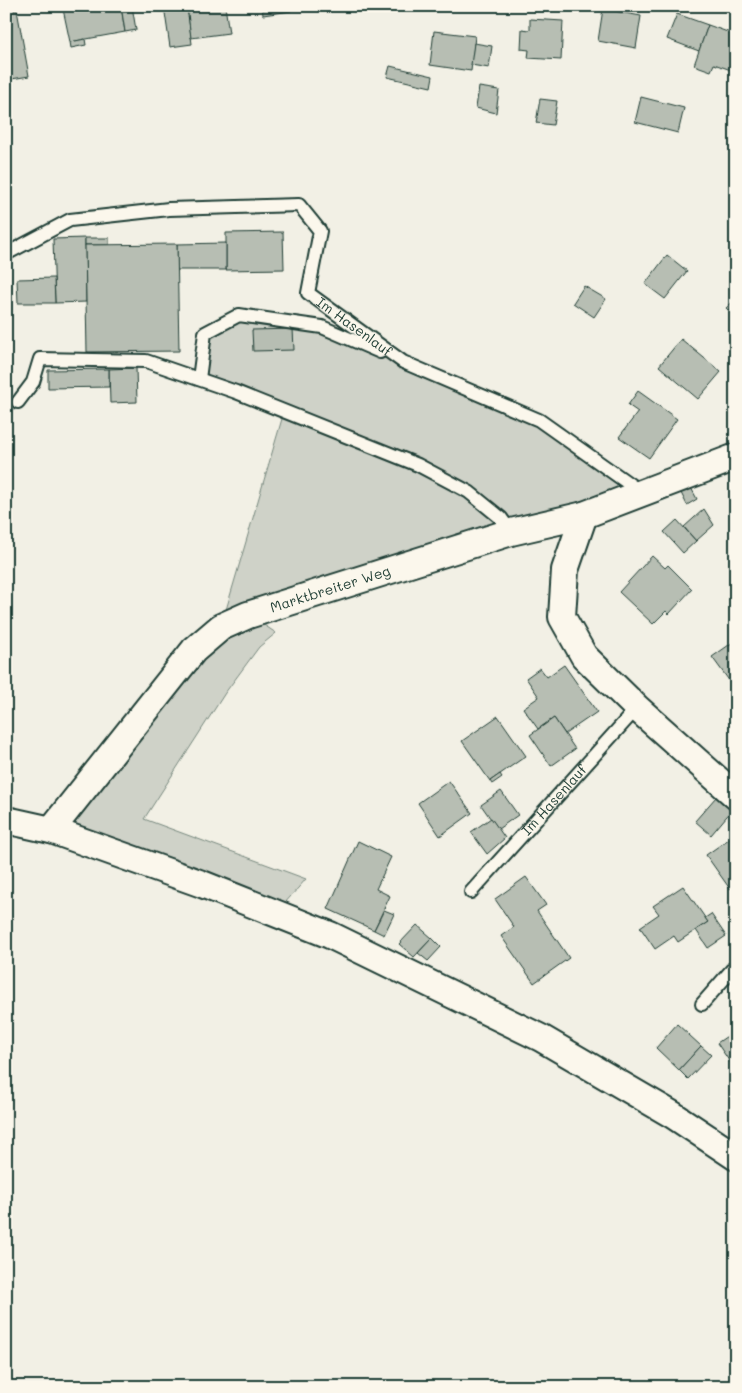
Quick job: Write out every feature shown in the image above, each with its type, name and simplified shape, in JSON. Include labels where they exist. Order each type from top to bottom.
[{"type":"street","name":"Marktbreiter Weg","points":[[51,830],[194,650],[221,627],[248,615],[511,532],[584,514],[736,457]]},
{"type":"street","points":[[584,514],[565,570],[562,617],[584,656],[637,708],[736,796]]},
{"type":"street","points":[[6,820],[51,830],[202,884],[330,935],[541,1038],[673,1115],[736,1157]]},
{"type":"lane","name":"Im Hasenlauf","points":[[6,254],[70,220],[169,209],[299,205],[320,231],[308,293],[403,362],[540,420],[642,493]]},
{"type":"lane","points":[[199,379],[205,333],[238,315],[322,327],[403,362]]},
{"type":"lane","points":[[18,402],[33,382],[40,359],[146,361],[236,392],[418,465],[469,492],[501,518],[511,532]]},
{"type":"lane","name":"Im Hasenlauf","points":[[471,892],[637,708]]},
{"type":"lane","points":[[702,1004],[736,965]]},
{"type":"shaded area","points":[[239,315],[322,327],[539,420],[642,493],[249,615],[276,633],[259,647],[225,693],[144,819],[306,879],[276,913],[51,830],[221,627],[284,412],[199,379],[205,333]]},
{"type":"building","points":[[80,6],[121,6],[125,32],[70,42],[63,9]]},
{"type":"building","points":[[121,6],[132,6],[136,30],[125,32]]},
{"type":"building","points":[[164,6],[187,6],[192,44],[170,47]]},
{"type":"building","points":[[187,6],[225,6],[229,33],[191,38]]},
{"type":"building","points":[[262,6],[290,6],[291,11],[263,15]]},
{"type":"building","points":[[603,9],[641,16],[636,48],[598,41]]},
{"type":"building","points":[[17,10],[29,76],[6,80],[6,12]]},
{"type":"building","points":[[677,14],[708,25],[699,51],[667,39]]},
{"type":"building","points":[[530,19],[563,21],[561,60],[528,58],[529,50],[521,49],[522,29],[530,30]]},
{"type":"building","points":[[708,25],[736,35],[736,56],[731,70],[714,64],[711,71],[694,65]]},
{"type":"building","points":[[434,31],[475,36],[471,71],[430,65]]},
{"type":"building","points":[[85,39],[86,45],[71,48],[70,42]]},
{"type":"building","points":[[474,43],[492,46],[489,68],[471,65]]},
{"type":"building","points":[[390,66],[433,76],[431,87],[387,77]]},
{"type":"building","points":[[479,87],[499,90],[496,113],[476,108]]},
{"type":"building","points":[[641,97],[684,108],[678,133],[635,122]]},
{"type":"building","points":[[540,99],[557,101],[553,125],[536,123]]},
{"type":"building","points":[[283,232],[284,269],[226,270],[226,233]]},
{"type":"building","points":[[85,238],[86,302],[55,303],[53,239]]},
{"type":"building","points":[[85,238],[109,238],[109,245],[85,245]]},
{"type":"building","points":[[226,243],[226,270],[177,270],[177,244]]},
{"type":"building","points":[[177,244],[179,351],[87,352],[85,245]]},
{"type":"building","points":[[667,255],[687,271],[665,299],[645,284]]},
{"type":"building","points":[[54,278],[55,303],[18,303],[17,279]]},
{"type":"building","points":[[584,286],[606,299],[594,317],[573,303]]},
{"type":"building","points":[[736,299],[736,318],[726,308]]},
{"type":"building","points":[[293,329],[294,350],[253,351],[252,330]]},
{"type":"building","points":[[681,339],[721,372],[698,399],[659,366]]},
{"type":"building","points":[[136,368],[137,402],[110,403],[109,369]]},
{"type":"building","points":[[109,369],[109,387],[48,388],[48,370]]},
{"type":"building","points":[[638,391],[677,419],[649,458],[619,437],[638,412],[628,405]]},
{"type":"building","points":[[690,486],[697,499],[687,505],[680,491]]},
{"type":"building","points":[[704,509],[714,525],[696,541],[684,527]]},
{"type":"building","points":[[677,520],[696,541],[683,553],[664,532]]},
{"type":"building","points":[[652,556],[665,568],[668,565],[692,589],[669,614],[666,611],[653,624],[619,592]]},
{"type":"building","points":[[736,640],[736,690],[712,657]]},
{"type":"building","points":[[564,665],[597,712],[565,734],[554,718],[538,729],[523,708],[539,697],[526,678],[540,668],[547,677]]},
{"type":"building","points":[[498,716],[526,756],[490,781],[462,741]]},
{"type":"building","points":[[554,718],[575,749],[551,766],[530,735]]},
{"type":"building","points":[[500,774],[502,777],[492,784],[490,781]]},
{"type":"building","points":[[449,781],[472,813],[440,836],[418,803]]},
{"type":"building","points":[[501,791],[518,815],[498,829],[481,805]]},
{"type":"building","points":[[716,797],[732,810],[711,835],[695,821]]},
{"type":"building","points":[[491,818],[505,838],[487,854],[471,832]]},
{"type":"building","points":[[736,834],[736,885],[730,889],[706,855]]},
{"type":"building","points":[[358,841],[391,857],[376,889],[390,896],[374,930],[328,909]]},
{"type":"building","points":[[526,877],[546,905],[537,911],[569,958],[534,983],[501,936],[514,927],[495,899]]},
{"type":"building","points":[[683,886],[708,922],[678,942],[674,936],[655,949],[640,927],[659,914],[653,906]]},
{"type":"building","points":[[384,910],[394,914],[384,935],[374,930]]},
{"type":"building","points":[[711,914],[726,936],[708,948],[696,930],[708,922],[705,918]]},
{"type":"building","points":[[417,925],[432,938],[414,957],[399,944]]},
{"type":"building","points":[[432,938],[441,947],[428,961],[418,953]]},
{"type":"building","points":[[677,1024],[701,1046],[679,1070],[656,1048]]},
{"type":"building","points":[[736,1030],[736,1071],[717,1043]]},
{"type":"building","points":[[701,1046],[711,1055],[688,1079],[679,1070]]}]
